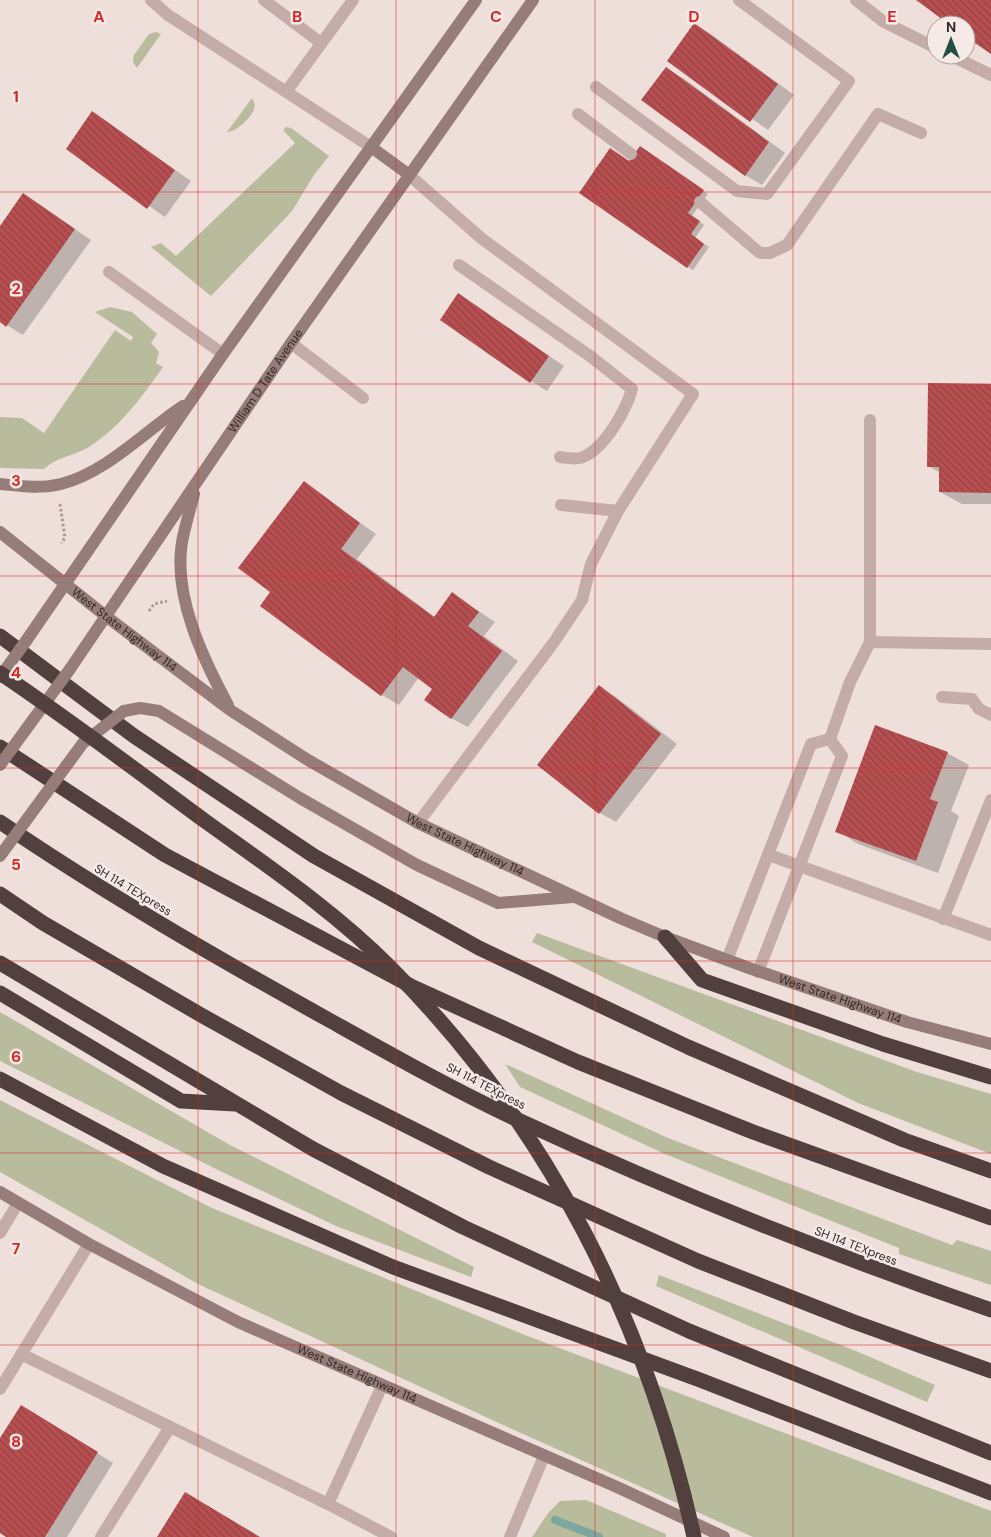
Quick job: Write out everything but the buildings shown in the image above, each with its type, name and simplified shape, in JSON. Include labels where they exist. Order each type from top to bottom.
[{"type":"highway","points":[[0,636],[134,736],[314,856],[479,948],[688,1047],[904,1140],[991,1171]]},
{"type":"highway","points":[[0,673],[303,891],[388,965],[430,1008],[473,1059],[512,1112],[557,1181],[612,1285],[664,1421],[694,1537]]},
{"type":"highway","points":[[0,742],[4,756],[165,855],[413,987],[578,1062],[753,1132],[991,1218]]},
{"type":"highway","name":"SH 114 TEXpress","points":[[0,822],[84,878],[234,968],[514,1119],[721,1208],[877,1270],[991,1310]]},
{"type":"highway","points":[[0,894],[43,923],[201,1015],[341,1093],[489,1167],[698,1261],[854,1322],[991,1371]]},
{"type":"highway","points":[[665,937],[702,980],[884,1044],[991,1078]]},
{"type":"highway","points":[[0,963],[314,1149],[463,1227],[689,1331],[991,1453]]},
{"type":"highway","points":[[0,994],[181,1100],[240,1104]]},
{"type":"highway","points":[[0,1080],[162,1166],[393,1267],[700,1380],[991,1493]]},
{"type":"main road","points":[[0,678],[189,402],[476,0]]},
{"type":"main road","name":"William D Tate Avenue","points":[[4,756],[107,617],[291,343],[408,174],[533,0]]},
{"type":"main road","points":[[371,147],[408,174]]},
{"type":"main road","points":[[0,484],[27,487],[57,484],[92,472],[189,402]]},
{"type":"main road","points":[[196,484],[182,543],[181,583],[204,660],[230,710]]},
{"type":"main road","name":"West State Highway 114","points":[[0,532],[107,617],[230,710],[308,760],[418,823],[665,937],[758,972],[907,1022],[991,1044]]},
{"type":"main road","points":[[0,856],[84,743],[124,711],[140,708],[159,711],[300,798],[417,865],[498,903],[575,897]]},
{"type":"main road","name":"West State Highway 114","points":[[0,1192],[89,1244],[238,1322],[724,1537]]},
{"type":"street","points":[[151,0],[168,15],[371,147]]},
{"type":"street","points":[[264,0],[321,43]]},
{"type":"street","points":[[286,92],[353,0]]},
{"type":"street","points":[[596,87],[736,192],[767,194],[849,81],[739,0]]},
{"type":"street","points":[[856,0],[884,22],[926,43]]},
{"type":"street","points":[[970,65],[991,76]]},
{"type":"street","points":[[578,114],[631,154]]},
{"type":"street","points":[[700,202],[760,254],[770,254],[787,245],[878,114],[921,133]]},
{"type":"street","points":[[408,174],[481,238],[693,394],[618,511],[591,564],[582,600],[554,642],[418,823]]},
{"type":"street","points":[[459,265],[590,356],[632,389],[627,407],[598,449],[582,458],[560,457]]},
{"type":"street","points":[[109,272],[223,354]]},
{"type":"street","points":[[291,343],[363,398]]},
{"type":"street","points":[[830,739],[850,682],[870,642],[870,420]]},
{"type":"street","points":[[561,505],[618,511]]},
{"type":"street","points":[[870,642],[991,644]]},
{"type":"street","points":[[942,696],[972,699],[978,710],[991,716]]},
{"type":"street","points":[[727,960],[811,744],[830,739]]},
{"type":"street","points":[[758,972],[842,756],[830,739]]},
{"type":"street","points":[[943,918],[991,800]]},
{"type":"street","points":[[769,855],[991,935]]},
{"type":"street","points":[[0,1233],[18,1203]]},
{"type":"street","points":[[0,1389],[89,1244]]},
{"type":"street","points":[[21,1354],[328,1504],[391,1537]]},
{"type":"street","points":[[328,1504],[382,1386]]},
{"type":"street","points":[[101,1537],[170,1427]]},
{"type":"street","points":[[510,1537],[544,1456]]},
{"type":"path","points":[[60,498],[65,538],[61,543]]},
{"type":"path","points":[[149,610],[153,602],[170,600]]},
{"type":"green space","points":[[156,32],[161,34],[137,68],[133,62],[134,55],[149,34]]},
{"type":"green space","points":[[252,98],[255,106],[253,112],[243,124],[227,132]]},
{"type":"green space","points":[[286,127],[291,128],[329,156],[314,175],[292,211],[211,296],[151,247],[161,243],[176,256],[295,143],[283,130]]},
{"type":"green space","points":[[110,307],[132,312],[157,334],[151,343],[159,352],[156,363],[163,367],[121,421],[89,447],[60,459],[44,469],[0,468],[0,417],[22,418],[44,433],[115,330],[131,341],[133,337],[95,312]]},
{"type":"green space","points":[[537,933],[917,1072],[991,1094],[991,1154],[858,1103],[532,942]]},
{"type":"green space","points":[[0,1012],[230,1145],[474,1267],[471,1277],[336,1226],[220,1171],[0,1061]]},
{"type":"green space","points":[[505,1064],[668,1138],[952,1245],[957,1240],[991,1251],[991,1285],[899,1254],[899,1248],[665,1154],[520,1087]]},
{"type":"green space","points":[[0,1100],[212,1208],[525,1335],[991,1511],[991,1537],[753,1537],[501,1424],[200,1285],[0,1172]]},
{"type":"green space","points":[[659,1275],[856,1351],[935,1385],[927,1402],[656,1286]]},
{"type":"green space","points":[[586,1500],[666,1534],[666,1537],[532,1537],[549,1512],[560,1501]]},
{"type":"waterway","points":[[555,1520],[599,1537]]}]
